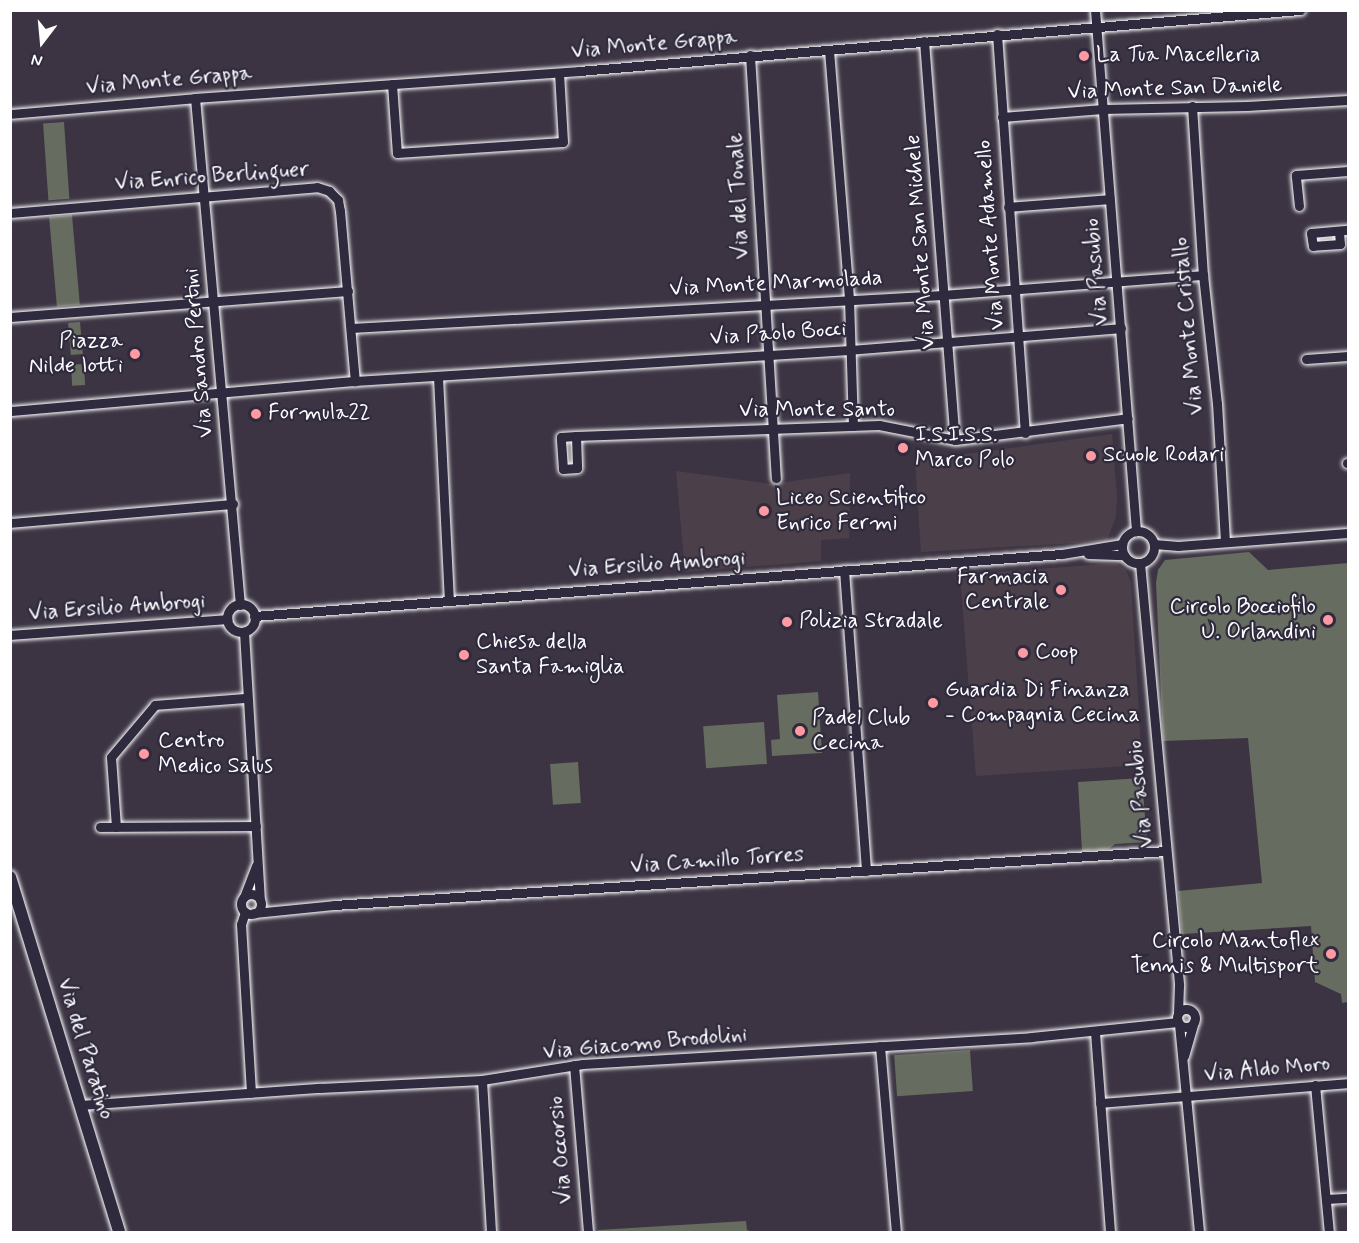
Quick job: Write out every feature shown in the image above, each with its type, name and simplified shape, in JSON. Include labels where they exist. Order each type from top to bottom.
[{"type":"main road","name":"Via del Paratino","points":[[10,877],[119,1233]]},
{"type":"street","name":"Via Pasubio","points":[[1095,10],[1136,531]]},
{"type":"street","points":[[1164,10],[1165,21]]},
{"type":"street","name":"Via Monte Grappa","points":[[10,114],[195,98],[560,73],[1300,10]]},
{"type":"street","name":"Via Monte Adamello","points":[[997,34],[1025,433]]},
{"type":"street","name":"Via Monte San Michele","points":[[924,41],[955,440]]},
{"type":"street","points":[[829,50],[849,299],[853,426]]},
{"type":"street","name":"Via del Tonale","points":[[750,56],[760,190],[766,354],[776,478]]},
{"type":"street","points":[[392,84],[397,153],[563,142],[560,73]]},
{"type":"street","name":"Via Sandro Pertini","points":[[195,98],[233,504],[240,605]]},
{"type":"street","name":"Via Monte San Daniele","points":[[1002,117],[1102,109],[1247,106],[1348,100]]},
{"type":"street","name":"Via Monte Cristallo","points":[[1192,106],[1203,275],[1217,403],[1225,542]]},
{"type":"street","points":[[1299,206],[1296,175],[1348,171]]},
{"type":"street","name":"Via Enrico Berlinguer","points":[[10,213],[317,187],[329,191],[338,200],[355,381]]},
{"type":"street","points":[[1008,207],[1110,199]]},
{"type":"street","name":"Via Monte Marmolada","points":[[351,328],[943,295],[1203,275]]},
{"type":"street","points":[[10,316],[348,291]]},
{"type":"street","name":"Via Paolo Bocci","points":[[10,411],[355,381],[849,350],[1121,328]]},
{"type":"street","points":[[1306,359],[1348,356]]},
{"type":"street","points":[[438,377],[449,600]]},
{"type":"street","name":"Via Monte Santo","points":[[576,436],[853,426],[891,427],[955,440],[1025,433],[1128,418]]},
{"type":"street","points":[[10,523],[233,504]]},
{"type":"street","points":[[1136,531],[1150,536],[1154,544],[1153,552],[1148,559],[1140,563],[1128,560],[1124,555],[1122,544],[1129,533],[1136,531]]},
{"type":"street","points":[[1154,544],[1178,546],[1348,534]]},
{"type":"street","name":"Via Ersilio Ambrogi","points":[[1062,554],[1122,544]]},
{"type":"street","name":"Via Ersilio Ambrogi","points":[[254,616],[1062,554],[1124,555]]},
{"type":"street","name":"Via Pasubio","points":[[1140,563],[1179,985],[1180,1044],[1184,1056],[1199,1233]]},
{"type":"street","points":[[844,570],[866,871]]},
{"type":"street","points":[[240,605],[248,607],[254,616],[251,628],[244,632],[260,902],[241,924],[251,1093]]},
{"type":"street","name":"Via Ersilio Ambrogi","points":[[240,605],[232,608],[227,619],[231,628],[244,632]]},
{"type":"street","name":"Via Ersilio Ambrogi","points":[[10,635],[227,619]]},
{"type":"street","points":[[116,827],[111,757],[155,705],[247,698]]},
{"type":"street","points":[[100,827],[256,826]]},
{"type":"street","name":"Via Camillo Torres","points":[[250,913],[334,905],[1166,851]]},
{"type":"street","points":[[250,913],[241,903],[257,860]]},
{"type":"street","points":[[244,897],[252,894],[270,911]]},
{"type":"street","name":"Via Pasubio","points":[[1179,985],[1194,1021],[1184,1056]]},
{"type":"street","points":[[1191,1011],[1185,1009],[1178,1020],[1187,1027],[1194,1021]]},
{"type":"street","name":"Via Giacomo Brodolini","points":[[80,1105],[482,1080],[574,1065],[1095,1032],[1178,1020]]},
{"type":"street","points":[[1095,1032],[1110,1233]]},
{"type":"street","points":[[880,1046],[896,1233]]},
{"type":"street","name":"Via Occorsio","points":[[574,1065],[588,1233]]},
{"type":"street","points":[[482,1080],[491,1233]]},
{"type":"street","name":"Via Aldo Moro","points":[[1100,1103],[1348,1083]]},
{"type":"street","points":[[1316,1085],[1329,1233]]},
{"type":"street","points":[[1326,1199],[1348,1198]]},
{"type":"shaded area","points":[[1112,434],[1117,497],[1116,516],[1107,541],[921,552],[915,461]]},
{"type":"shaded area","name":"Liceo Scientifico Enrico Fermi","points":[[676,471],[771,484],[850,473],[849,538],[821,540],[821,561],[685,572]]},
{"type":"shaded area","points":[[1117,564],[1126,570],[1131,582],[1142,765],[976,776],[960,575]]},
{"type":"green space","points":[[64,122],[69,199],[48,200],[43,123]]},
{"type":"green space","points":[[72,215],[80,305],[57,307],[49,217]]},
{"type":"green space","points":[[80,322],[83,354],[71,355],[68,323]]},
{"type":"green space","points":[[84,364],[85,385],[72,386],[71,365]]},
{"type":"green space","points":[[1249,552],[1268,570],[1348,563],[1348,1002],[1342,1003],[1341,994],[1315,982],[1311,926],[1182,934],[1178,891],[1262,883],[1248,738],[1163,741],[1156,583],[1158,570],[1165,560]]},
{"type":"green space","name":"Padel Club Cecina","points":[[818,692],[822,753],[772,756],[771,740],[780,739],[777,695]]},
{"type":"green space","points":[[764,722],[767,764],[706,768],[703,726]]},
{"type":"green space","points":[[578,762],[581,803],[553,805],[550,764]]},
{"type":"green space","points":[[1142,778],[1147,842],[1115,844],[1109,849],[1082,851],[1078,782]]},
{"type":"green space","points":[[970,1050],[973,1091],[897,1096],[894,1055]]},
{"type":"green space","points":[[746,1221],[747,1230],[753,1232],[598,1232],[598,1230]]},
{"type":"place","name":"La Tua Macelleria","points":[[1084,56]]},
{"type":"place","name":"Piazza Nilde Iotti","points":[[135,354]]},
{"type":"place","name":"Formula22","points":[[256,414]]},
{"type":"place","name":"I.S.I.S.S. Marco Polo","points":[[903,448]]},
{"type":"place","name":"Scuole Rodari","points":[[1091,456]]},
{"type":"place","name":"Liceo Scientifico Enrico Fermi","points":[[764,511]]},
{"type":"place","name":"Farmacia Centrale","points":[[1061,590]]},
{"type":"place","name":"Circolo Bocciofilo U. Orlandini","points":[[1328,620]]},
{"type":"place","name":"Polizia Stradale","points":[[787,622]]},
{"type":"place","name":"Coop","points":[[1023,653]]},
{"type":"place","name":"Chiesa della Santa Famiglia","points":[[464,655]]},
{"type":"place","name":"Guardia Di Finanza - Compagnia Cecina","points":[[933,703]]},
{"type":"place","name":"Padel Club Cecina","points":[[800,731]]},
{"type":"place","name":"Centro Medico Salus","points":[[144,754]]},
{"type":"place","name":"Circolo Mantoflex Tennis & Multisport","points":[[1331,954]]}]
